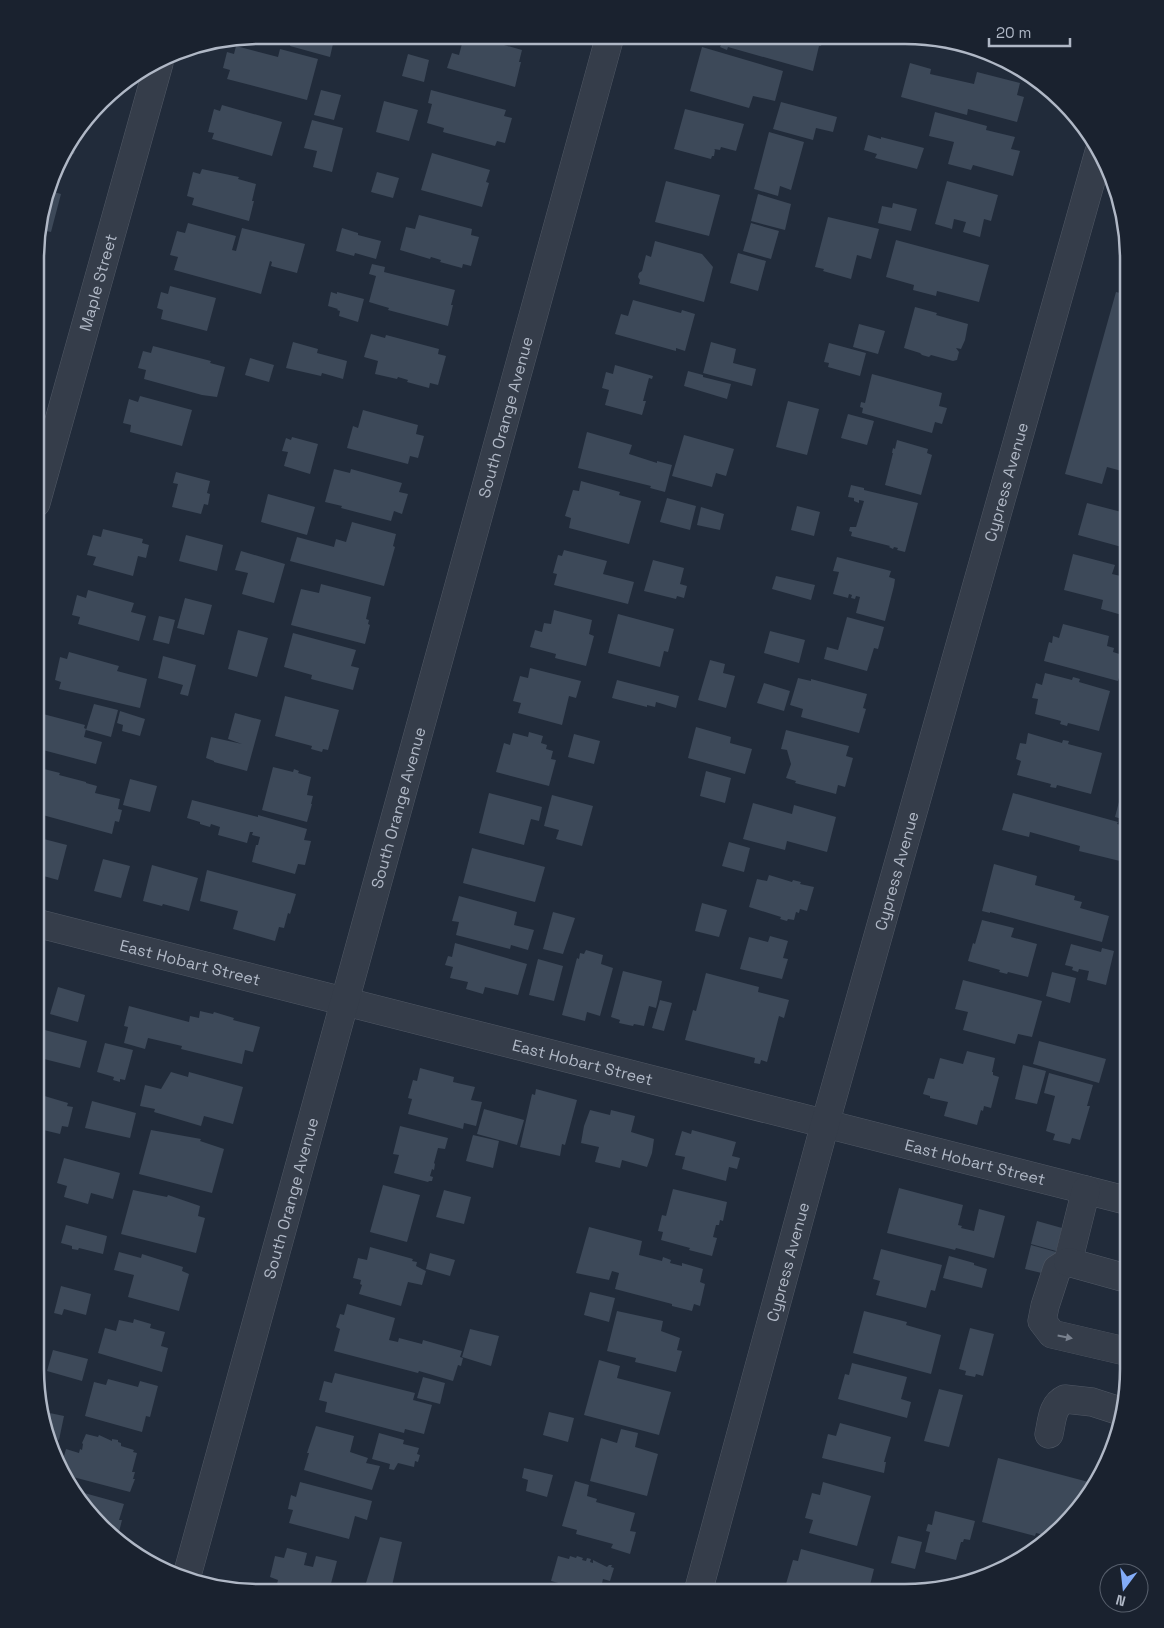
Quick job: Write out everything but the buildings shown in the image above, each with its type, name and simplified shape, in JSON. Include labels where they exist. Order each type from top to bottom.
[{"type":"street","name":"South Orange Avenue","points":[[188,1572],[608,44]]},
{"type":"street","name":"Maple Street","points":[[44,474],[157,70]]},
{"type":"street","name":"Cypress Avenue","points":[[700,1584],[825,1124],[1096,161]]},
{"type":"street","name":"East Hobart Street","points":[[44,925],[1120,1199]]},
{"type":"street","points":[[1086,1190],[1062,1266],[1045,1306],[1042,1321],[1052,1334],[1120,1350]]},
{"type":"street","points":[[1062,1266],[1120,1277]]},
{"type":"street","points":[[1049,1434],[1053,1414],[1057,1406],[1065,1398],[1092,1402],[1116,1410]]}]
